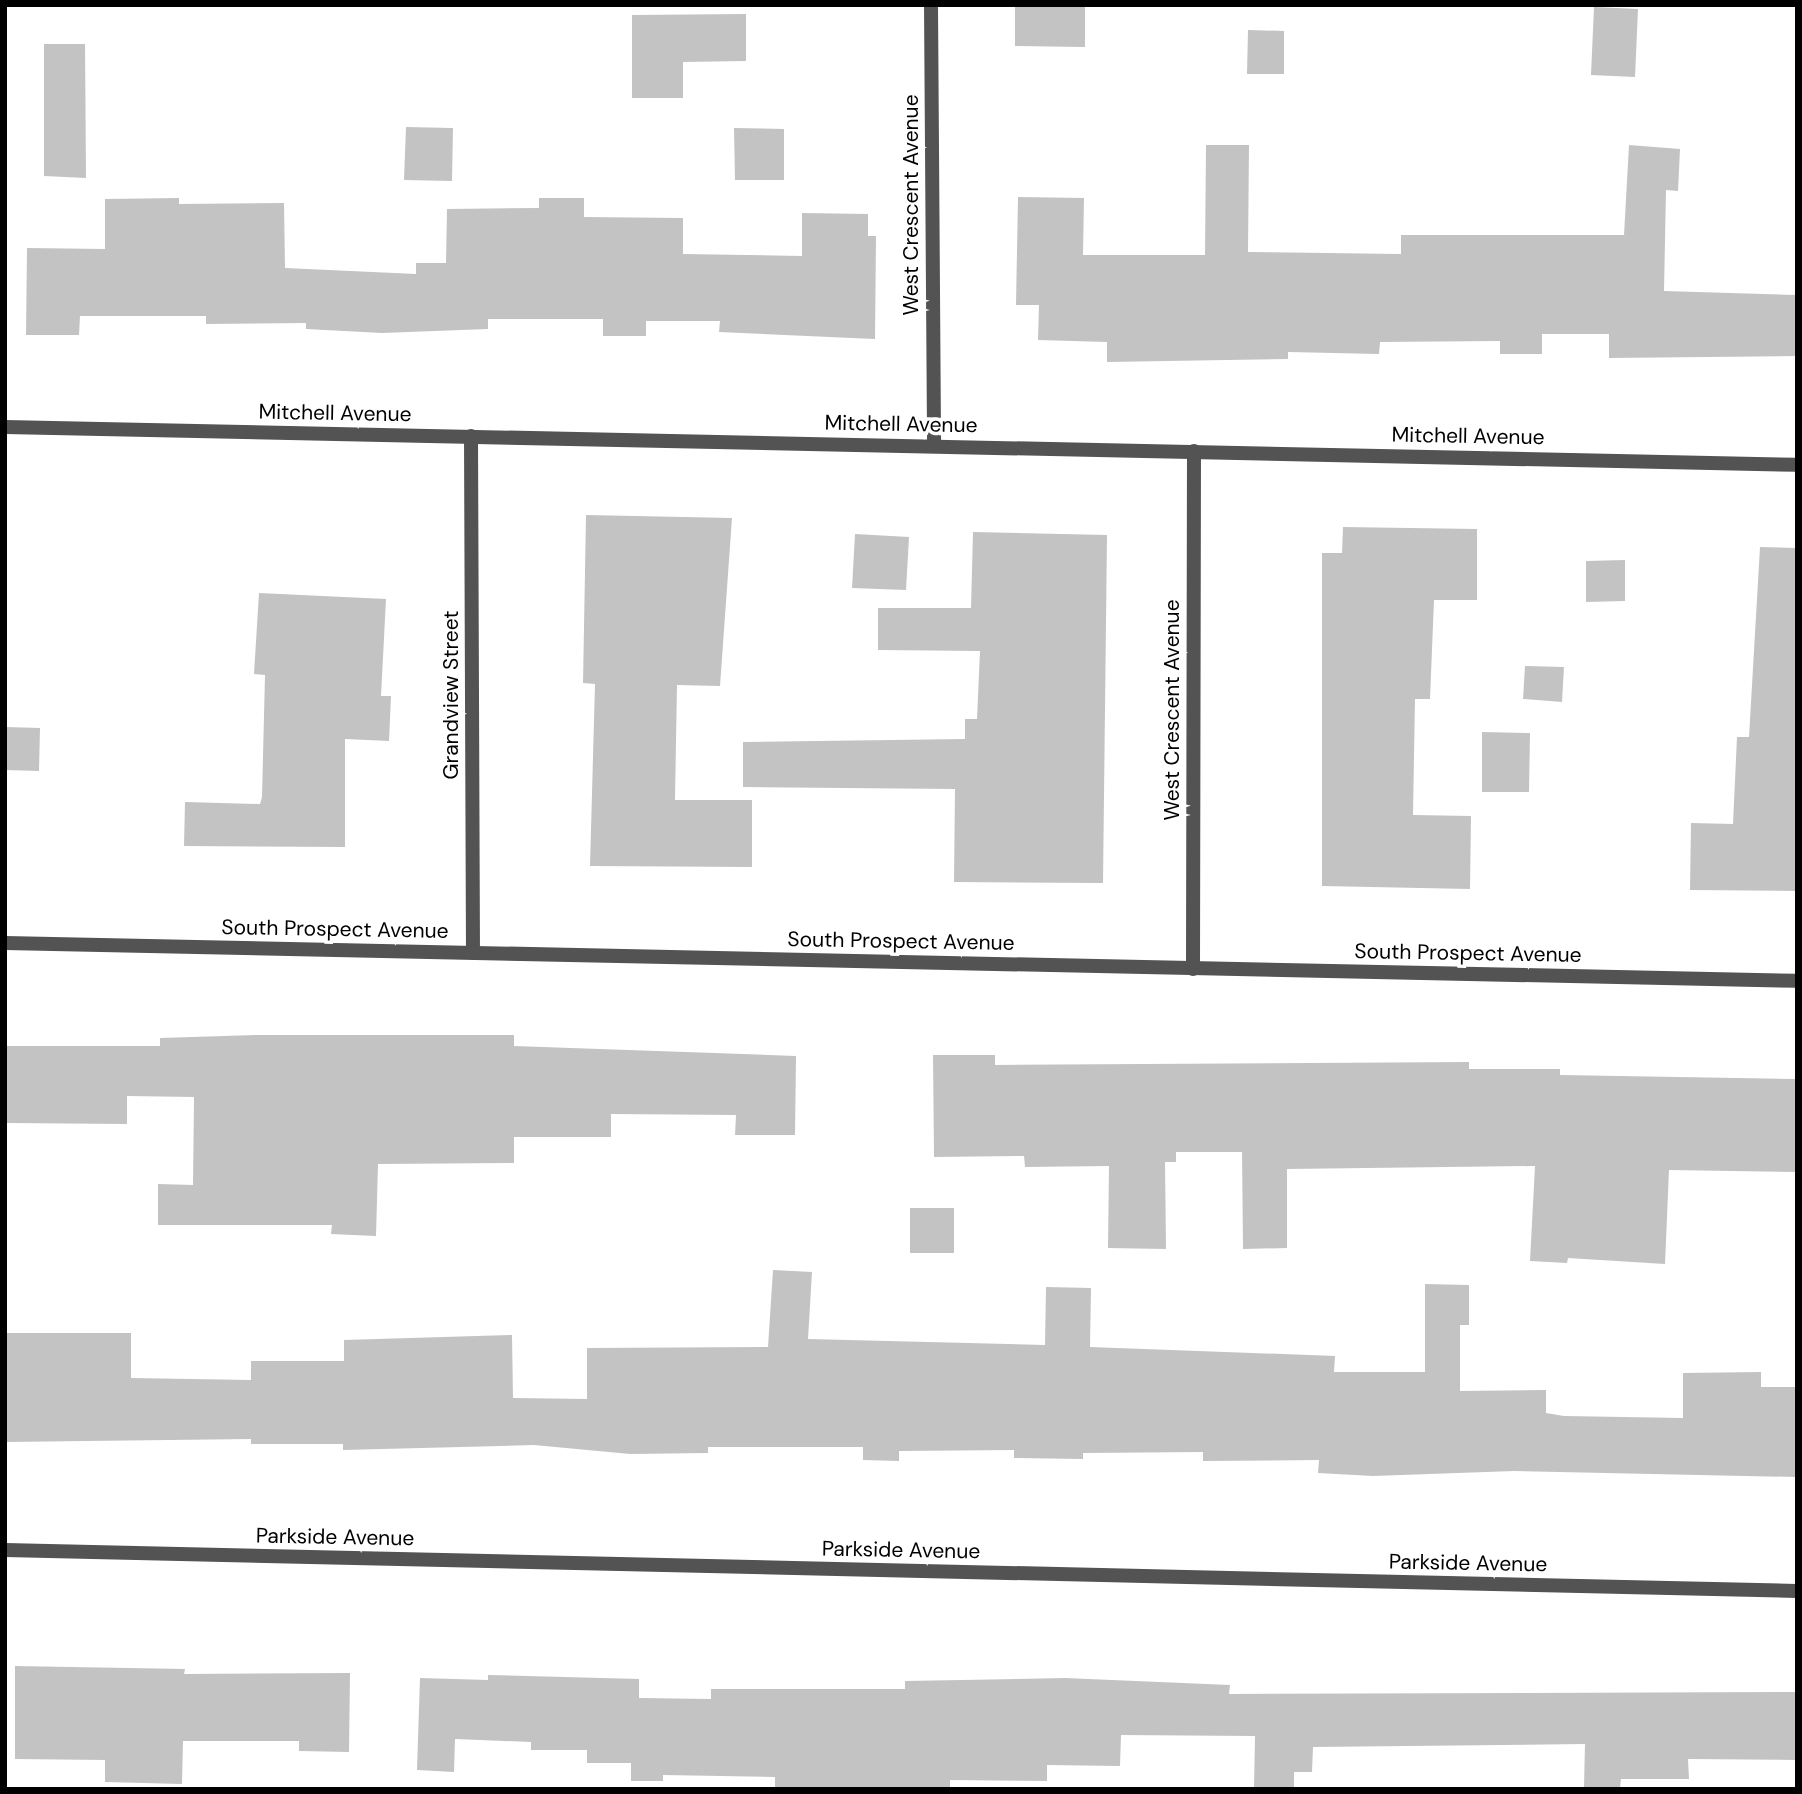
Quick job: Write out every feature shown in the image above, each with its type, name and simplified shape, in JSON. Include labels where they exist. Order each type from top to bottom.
[{"type":"street","name":"West Crescent Avenue","points":[[931,5],[934,446]]},
{"type":"street","name":"Mitchell Avenue","points":[[5,427],[1797,465]]},
{"type":"street","name":"Grandview Street","points":[[471,436],[472,953]]},
{"type":"street","name":"West Crescent Avenue","points":[[1193,969],[1194,451]]},
{"type":"street","name":"South Prospect Avenue","points":[[5,943],[1797,981]]},
{"type":"street","name":"Parkside Avenue","points":[[5,1550],[1797,1591]]},
{"type":"building","points":[[1015,5],[1085,5],[1085,47],[1015,46]]},
{"type":"building","points":[[1594,7],[1638,9],[1635,77],[1591,75]]},
{"type":"building","points":[[746,14],[746,61],[683,62],[683,98],[632,98],[632,15]]},
{"type":"building","points":[[1248,30],[1284,31],[1284,74],[1247,74]]},
{"type":"building","points":[[44,44],[85,44],[86,178],[44,176]]},
{"type":"building","points":[[406,127],[453,128],[452,181],[404,180]]},
{"type":"building","points":[[734,128],[784,129],[784,180],[735,180]]},
{"type":"building","points":[[1206,145],[1249,145],[1248,252],[1401,254],[1401,235],[1624,235],[1629,145],[1680,149],[1678,191],[1666,190],[1664,291],[1797,295],[1797,356],[1609,358],[1609,334],[1542,334],[1542,354],[1500,354],[1500,341],[1380,342],[1379,354],[1288,352],[1288,359],[1107,362],[1107,342],[1038,340],[1039,305],[1016,305],[1018,197],[1084,198],[1083,255],[1205,255]]},
{"type":"building","points":[[179,198],[179,204],[284,203],[285,268],[416,274],[416,263],[446,263],[447,209],[539,208],[539,198],[584,198],[584,217],[683,218],[683,254],[802,256],[802,213],[868,214],[868,236],[876,236],[875,339],[719,332],[720,321],[646,321],[646,336],[603,336],[603,319],[488,319],[488,329],[382,333],[306,329],[306,323],[206,324],[206,316],[80,316],[79,335],[26,335],[27,248],[105,249],[105,199]]},
{"type":"building","points":[[586,515],[732,518],[720,686],[677,685],[675,800],[752,800],[752,867],[590,866],[595,684],[583,683]]},
{"type":"building","points":[[1343,527],[1477,529],[1477,600],[1434,600],[1430,699],[1415,699],[1413,815],[1471,816],[1470,889],[1322,886],[1322,553],[1342,553]]},
{"type":"building","points":[[973,532],[1107,535],[1103,883],[954,882],[955,789],[743,787],[743,742],[965,739],[965,719],[977,719],[980,651],[878,650],[878,608],[971,608]]},
{"type":"building","points":[[855,534],[909,537],[906,590],[852,588]]},
{"type":"building","points":[[1760,547],[1797,548],[1797,891],[1690,890],[1691,823],[1733,824],[1737,737],[1749,737]]},
{"type":"building","points":[[1625,560],[1625,601],[1586,602],[1586,561]]},
{"type":"building","points":[[259,593],[386,599],[381,696],[391,696],[389,741],[345,739],[345,847],[184,846],[185,802],[260,804],[265,675],[254,674]]},
{"type":"building","points":[[1525,666],[1564,667],[1562,702],[1523,699]]},
{"type":"building","points":[[5,727],[40,728],[39,771],[5,770]]},
{"type":"building","points":[[1482,732],[1530,733],[1529,792],[1482,792]]},
{"type":"building","points":[[258,1035],[514,1035],[514,1046],[796,1056],[795,1135],[735,1135],[736,1115],[611,1114],[611,1137],[514,1137],[514,1163],[378,1164],[376,1236],[331,1234],[332,1225],[158,1225],[158,1184],[193,1185],[194,1097],[127,1096],[127,1124],[5,1123],[5,1046],[160,1046],[160,1038]]},
{"type":"building","points":[[933,1055],[995,1055],[995,1065],[1469,1062],[1469,1069],[1560,1069],[1560,1075],[1797,1079],[1797,1172],[1669,1170],[1665,1264],[1568,1258],[1567,1263],[1530,1261],[1535,1166],[1287,1169],[1287,1248],[1243,1249],[1242,1152],[1176,1152],[1176,1162],[1165,1162],[1166,1249],[1108,1248],[1109,1166],[1025,1167],[1024,1156],[934,1157]]},
{"type":"building","points":[[910,1208],[954,1208],[954,1253],[910,1253]]},
{"type":"building","points":[[773,1270],[812,1272],[808,1339],[1045,1345],[1046,1287],[1091,1288],[1090,1347],[1335,1356],[1334,1372],[1425,1372],[1425,1284],[1469,1285],[1469,1325],[1460,1325],[1460,1391],[1546,1390],[1546,1413],[1564,1416],[1683,1418],[1683,1373],[1761,1372],[1761,1387],[1797,1387],[1797,1477],[1514,1471],[1373,1476],[1318,1473],[1319,1460],[1203,1461],[1203,1452],[1083,1453],[1083,1459],[1014,1458],[1014,1450],[899,1451],[899,1461],[863,1460],[863,1447],[708,1447],[708,1453],[630,1454],[534,1445],[343,1450],[343,1444],[251,1444],[251,1439],[5,1442],[5,1333],[131,1333],[131,1378],[251,1380],[251,1361],[344,1361],[344,1340],[512,1335],[513,1398],[587,1399],[587,1348],[768,1347]]},
{"type":"building","points":[[15,1666],[185,1669],[184,1674],[350,1673],[349,1752],[299,1751],[299,1741],[183,1741],[182,1784],[105,1782],[105,1760],[15,1759]]},
{"type":"building","points":[[488,1675],[639,1679],[639,1698],[711,1699],[711,1689],[905,1689],[905,1681],[1065,1678],[1230,1685],[1229,1694],[1797,1692],[1797,1760],[1688,1759],[1689,1779],[1621,1779],[1620,1788],[1584,1787],[1585,1744],[1313,1747],[1312,1772],[1294,1772],[1294,1789],[1254,1789],[1255,1736],[1121,1735],[1120,1766],[1047,1765],[1047,1781],[950,1780],[950,1788],[775,1788],[775,1777],[663,1775],[663,1781],[631,1781],[631,1763],[587,1763],[587,1750],[531,1750],[531,1742],[455,1739],[454,1772],[417,1770],[420,1678],[488,1680]]}]
